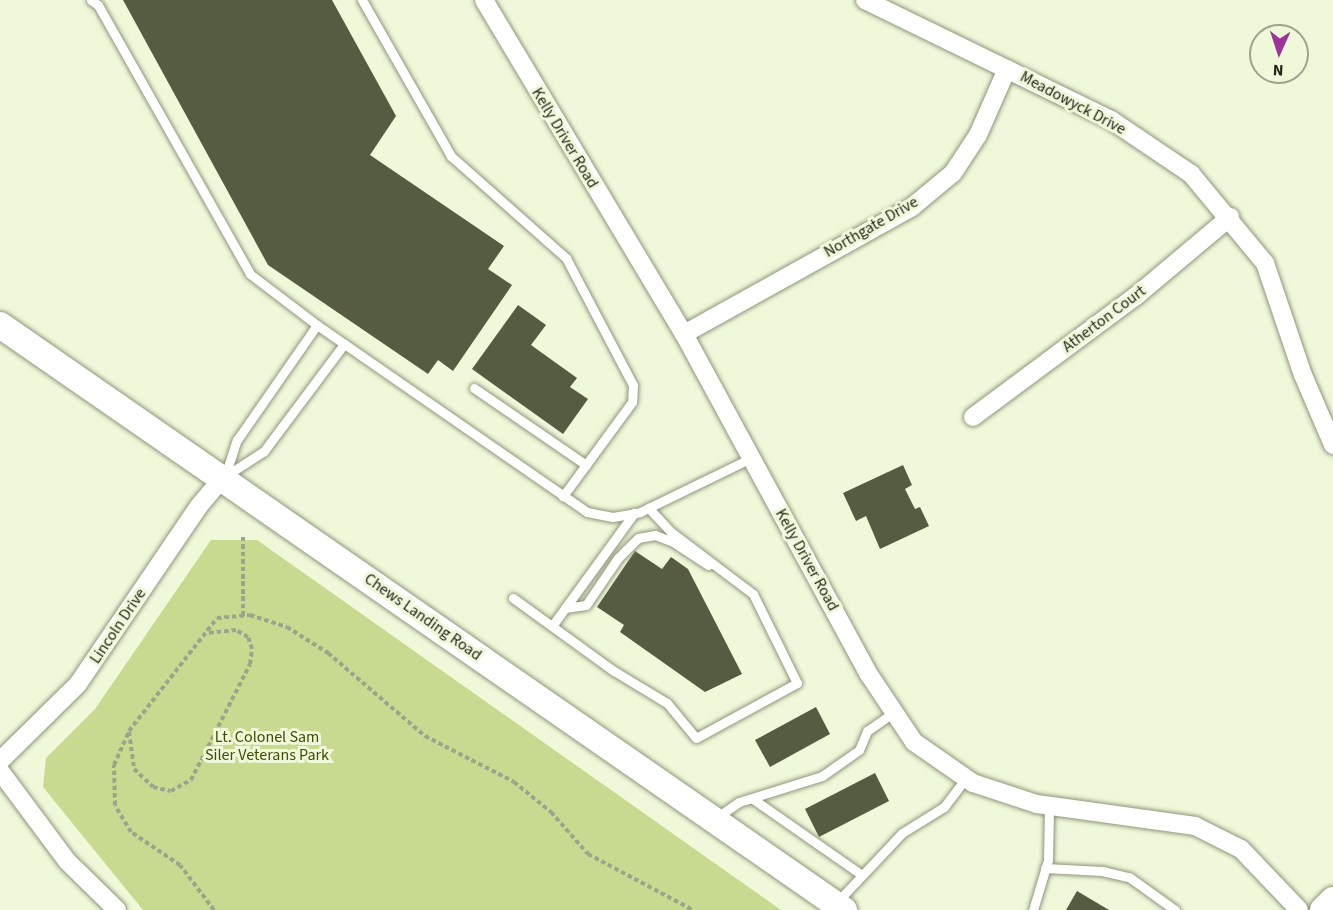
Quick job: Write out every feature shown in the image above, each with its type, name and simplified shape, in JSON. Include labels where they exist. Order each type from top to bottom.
[{"type":"main road","name":"Chews Landing Road","points":[[0,325],[840,907]]},
{"type":"main road","points":[[1323,910],[1333,900]]},
{"type":"street","name":"Kelly Driver Road","points":[[484,0],[684,334],[870,676],[914,742],[966,778],[1049,806],[1195,826],[1241,849],[1299,910]]},
{"type":"street","name":"Meadowyck Drive","points":[[865,0],[1112,120],[1191,174],[1230,217],[1265,263],[1303,375],[1333,445]]},
{"type":"street","name":"Northgate Drive","points":[[684,334],[912,207],[952,173],[978,135],[1007,69]]},
{"type":"street","name":"Atherton Court","points":[[973,417],[1136,296],[1230,217]]},
{"type":"street","name":"Lincoln Drive","points":[[0,760],[78,684],[199,506],[222,479]]},
{"type":"street","points":[[0,771],[67,861],[117,910]]},
{"type":"lane","points":[[91,0],[98,4],[250,274],[317,326],[587,512],[613,517],[634,513],[752,459]]},
{"type":"lane","points":[[362,0],[451,156],[566,258],[633,385],[632,402],[563,496]]},
{"type":"lane","points":[[222,479],[237,440],[317,326]]},
{"type":"lane","points":[[222,479],[264,451],[344,344]]},
{"type":"lane","points":[[474,388],[586,465]]},
{"type":"lane","points":[[513,598],[614,671],[667,703],[696,738],[797,683],[753,594],[671,532],[649,508]]},
{"type":"lane","points":[[552,626],[634,513]]},
{"type":"lane","points":[[565,608],[586,605],[618,558],[638,538],[655,535],[673,542],[753,594]]},
{"type":"lane","points":[[714,819],[739,802],[822,776],[859,750],[867,731],[894,712]]},
{"type":"lane","points":[[840,907],[862,875],[902,833],[945,807],[966,778]]},
{"type":"lane","points":[[753,799],[862,875]]},
{"type":"lane","points":[[1033,910],[1045,868],[1049,806]]},
{"type":"lane","points":[[1045,868],[1102,871],[1129,877],[1175,910]]},
{"type":"path","points":[[243,536],[243,616]]},
{"type":"path","points":[[214,910],[180,865],[131,832],[116,805],[114,765],[129,731],[217,618],[243,616],[278,623],[328,653],[425,736],[514,782],[550,812],[588,854],[693,910]]},
{"type":"path","points":[[129,731],[134,769],[153,787],[171,791],[191,780],[250,664],[252,650],[248,637],[236,630],[206,633]]},
{"type":"green space","name":"Lt. Colonel Sam Siler Veterans Park","points":[[211,540],[257,540],[781,910],[143,910],[43,787],[46,758],[95,709]]},
{"type":"building","points":[[123,0],[332,0],[396,116],[370,155],[504,246],[488,269],[512,285],[453,371],[438,360],[428,374],[268,265]]},
{"type":"building","points":[[518,305],[546,325],[531,345],[577,378],[570,387],[588,399],[563,434],[472,369]]},
{"type":"building","points":[[903,465],[912,485],[905,489],[915,509],[920,507],[929,526],[880,549],[866,516],[856,521],[843,493]]},
{"type":"building","points":[[635,551],[662,569],[671,557],[688,569],[742,674],[705,692],[620,632],[624,625],[597,607]]},
{"type":"building","points":[[816,707],[830,734],[770,767],[755,740]]},
{"type":"building","points":[[875,773],[889,801],[819,837],[805,809]]},
{"type":"building","points":[[1077,891],[1109,910],[1066,910]]}]
